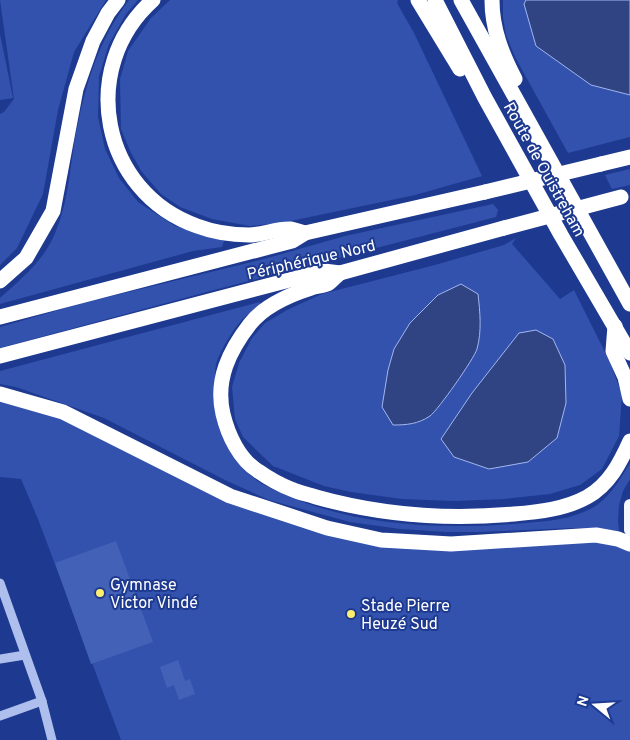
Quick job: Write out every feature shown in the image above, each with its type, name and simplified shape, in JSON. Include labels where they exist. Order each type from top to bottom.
[{"type":"highway","points":[[0,281],[26,258],[53,211],[76,88],[93,41],[108,13],[118,0]]},
{"type":"highway","points":[[153,0],[139,14],[122,43],[111,75],[108,91],[107,108],[114,138],[123,164],[136,184],[154,202],[175,217],[198,227],[222,233],[250,235],[290,229],[305,233]]},
{"type":"highway","points":[[418,0],[469,83],[484,98]]},
{"type":"highway","name":"Route de Ouistreham","points":[[435,0],[484,98],[630,353]]},
{"type":"highway","name":"Route de Ouistreham","points":[[461,0],[630,304]]},
{"type":"highway","points":[[492,0],[492,17],[498,39],[516,82],[528,121]]},
{"type":"highway","name":"Périphérique Nord","points":[[0,317],[292,241],[305,233],[630,157]]},
{"type":"highway","name":"Périphérique Nord","points":[[0,356],[324,271],[340,273],[626,196]]},
{"type":"highway","points":[[340,273],[328,284],[311,288],[270,306],[261,313],[240,337],[225,367],[220,395],[227,428],[232,441],[256,470],[291,490],[360,507],[389,512],[448,516],[497,515],[547,511],[587,497],[605,485],[621,461],[630,441]]},
{"type":"highway","points":[[615,326],[614,352],[625,377],[630,399]]},
{"type":"highway","points":[[0,394],[63,412],[230,496],[327,528],[381,540],[451,544],[596,535],[618,539],[630,544]]},
{"type":"main road","points":[[630,505],[630,530]]},
{"type":"street","points":[[0,583],[42,701],[52,740]]},
{"type":"street","points":[[0,659],[25,655]]},
{"type":"street","points":[[0,716],[42,701]]},
{"type":"shaded area","points":[[0,0],[106,0],[74,52],[58,110],[43,194],[17,248],[0,265],[0,114],[4,112],[14,99]]},
{"type":"shaded area","points":[[129,0],[138,0],[126,14],[109,44],[99,76],[98,117],[105,149],[119,178],[138,202],[175,226],[224,241],[222,247],[193,251],[0,304],[0,298],[36,263],[53,238],[64,204],[82,106],[92,69],[108,33]]},
{"type":"shaded area","points":[[170,0],[398,0],[397,3],[414,33],[482,176],[415,195],[281,223],[250,226],[212,219],[180,207],[161,194],[142,172],[131,153],[121,129],[120,79],[128,51],[151,18]]},
{"type":"shaded area","points":[[503,0],[526,0],[525,4],[536,46],[591,85],[630,95],[630,137],[568,153],[515,57],[506,35]]},
{"type":"shaded area","points":[[526,0],[630,0],[630,95],[591,85],[536,46],[524,4]]},
{"type":"shaded area","points":[[0,34],[13,98],[0,100]]},
{"type":"shaded area","points":[[630,169],[630,185],[612,189],[605,175]]},
{"type":"shaded area","points":[[493,204],[498,210],[496,217],[0,348],[0,327],[83,303],[264,259],[345,236]]},
{"type":"shaded area","points":[[516,238],[512,244],[560,299],[574,290],[610,362],[622,395],[619,436],[602,469],[580,485],[550,494],[504,499],[454,501],[402,499],[324,486],[273,466],[243,437],[235,419],[232,387],[239,363],[252,338],[265,323],[287,310],[322,294],[435,265],[504,245]]},
{"type":"shaded area","points":[[461,284],[478,294],[480,328],[477,349],[448,395],[430,416],[421,421],[393,425],[382,407],[388,370],[394,349],[410,323],[438,295]]},
{"type":"shaded area","points":[[260,302],[261,306],[237,325],[221,352],[216,366],[215,398],[219,427],[231,453],[239,464],[262,484],[313,506],[373,520],[434,526],[496,525],[553,520],[589,510],[607,496],[630,463],[630,479],[623,491],[619,505],[619,531],[572,528],[446,532],[400,529],[350,522],[269,500],[225,480],[104,418],[16,387],[0,384],[0,371]]},
{"type":"shaded area","points":[[536,330],[553,339],[565,365],[566,403],[557,438],[528,462],[489,469],[454,457],[441,439],[472,393],[519,333]]},
{"type":"shaded area","name":"Stade Pierre Heuzé Sud","points":[[0,394],[63,412],[230,496],[381,540],[526,538],[630,544],[630,740],[121,740],[38,519],[21,479],[0,477]]},
{"type":"building","name":"Gymnase Victor Vindé","points":[[116,541],[153,642],[91,664],[55,563]]},
{"type":"building","points":[[178,660],[185,681],[190,679],[195,694],[179,700],[174,685],[167,688],[160,667]]},
{"type":"place","name":"Gymnase Victor Vindé","points":[[100,593]]},
{"type":"place","name":"Stade Pierre Heuzé Sud","points":[[351,614]]}]
